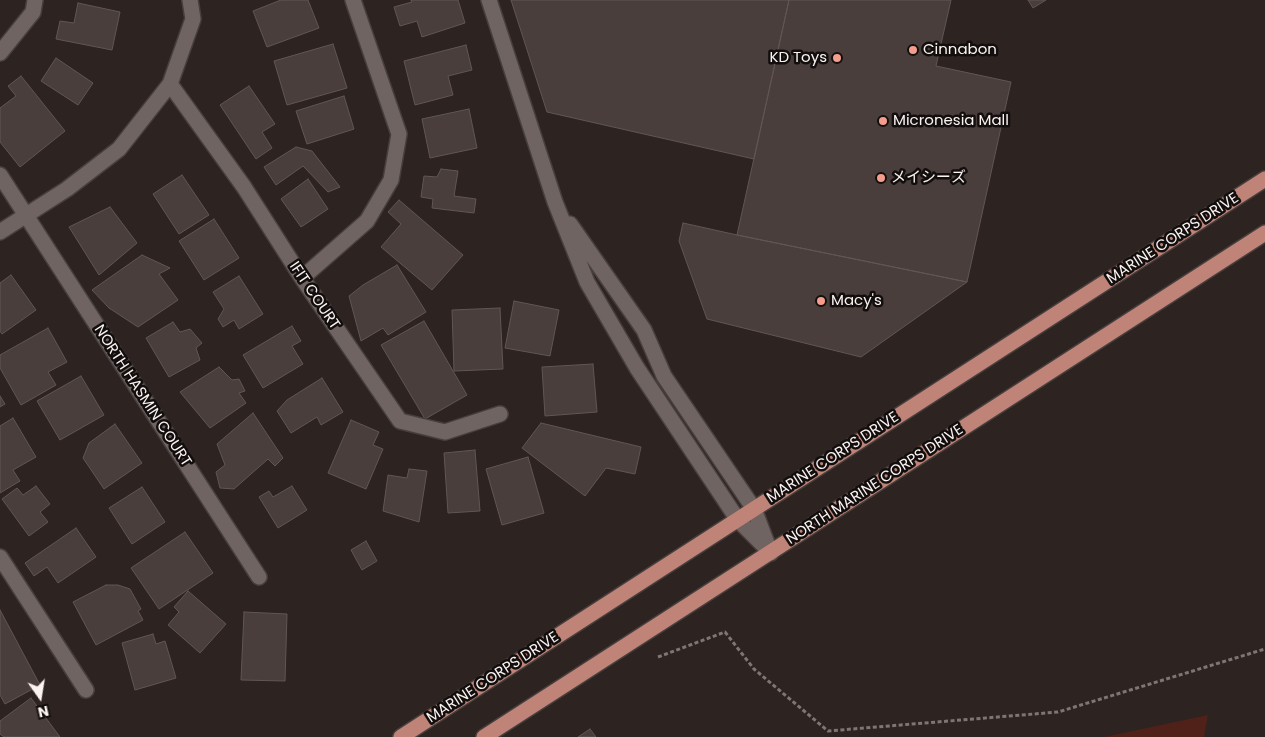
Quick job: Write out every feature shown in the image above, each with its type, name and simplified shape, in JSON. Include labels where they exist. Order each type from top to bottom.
[{"type":"main road","name":"MARINE CORPS DRIVE","points":[[401,737],[1265,179]]},
{"type":"main road","name":"NORTH MARINE CORPS DRIVE","points":[[484,737],[1265,233]]},
{"type":"street","points":[[0,54],[33,12],[35,0]]},
{"type":"street","points":[[0,232],[67,189],[120,149],[170,84],[193,19],[190,0]]},
{"type":"street","points":[[302,278],[367,221],[391,180],[399,134],[353,0]]},
{"type":"street","points":[[489,0],[554,202],[587,282],[637,368],[738,520],[770,552]]},
{"type":"street","name":"IFIT COURT","points":[[170,84],[244,187],[302,278],[400,421],[445,432],[500,414]]},
{"type":"street","name":"NORTH HASMIN COURT","points":[[0,175],[259,577]]},
{"type":"street","points":[[554,202],[644,330],[664,376],[754,509],[770,552]]},
{"type":"street","points":[[0,558],[86,690]]},
{"type":"path","points":[[658,657],[725,632],[754,669],[828,731],[1058,712],[1265,649]]},
{"type":"shaded area","points":[[1208,715],[1204,737],[1104,737]]},
{"type":"building","points":[[281,0],[308,0],[319,28],[267,47],[253,11]]},
{"type":"building","points":[[411,0],[458,0],[465,23],[422,37],[417,21],[400,26],[394,7],[412,2]]},
{"type":"building","points":[[511,0],[789,0],[754,159],[547,112]]},
{"type":"building","name":"Micronesia Mall","points":[[789,0],[951,0],[936,66],[1011,82],[967,282],[737,235]]},
{"type":"building","points":[[1028,0],[1046,0],[1033,8]]},
{"type":"building","points":[[78,3],[120,12],[112,50],[56,39],[60,21],[74,23]]},
{"type":"building","points":[[333,44],[347,88],[287,105],[274,61]]},
{"type":"building","points":[[466,45],[472,70],[448,76],[453,95],[415,105],[404,61]]},
{"type":"building","points":[[56,58],[93,83],[78,105],[41,81]]},
{"type":"building","points":[[21,76],[65,131],[20,167],[0,142],[0,108],[16,96],[8,86]]},
{"type":"building","points":[[249,86],[275,124],[262,132],[272,148],[256,159],[220,105]]},
{"type":"building","points":[[344,96],[354,129],[307,144],[296,111]]},
{"type":"building","points":[[469,109],[477,148],[430,158],[422,119]]},
{"type":"building","points":[[296,147],[312,151],[340,187],[328,192],[303,166],[276,185],[264,167]]},
{"type":"building","points":[[441,169],[458,171],[454,196],[476,199],[474,213],[432,208],[433,199],[421,197],[424,176],[437,177]]},
{"type":"building","points":[[182,175],[209,215],[179,234],[153,194]]},
{"type":"building","points":[[308,179],[328,209],[301,227],[281,199]]},
{"type":"building","points":[[399,200],[463,255],[432,290],[381,247],[401,224],[388,212]]},
{"type":"building","points":[[110,207],[137,243],[99,275],[69,227]]},
{"type":"building","points":[[214,219],[239,258],[204,280],[179,241]]},
{"type":"building","name":"Macy's","points":[[683,223],[967,282],[861,357],[707,319],[679,241]]},
{"type":"building","points":[[142,255],[170,268],[159,274],[178,300],[138,327],[109,308],[92,290]]},
{"type":"building","points":[[397,265],[426,312],[388,335],[383,328],[361,341],[349,296],[363,285]]},
{"type":"building","points":[[11,275],[36,310],[2,334],[0,331],[0,283]]},
{"type":"building","points":[[239,276],[263,314],[239,329],[234,320],[223,327],[218,319],[224,309],[213,292]]},
{"type":"building","points":[[514,301],[559,310],[550,356],[505,348]]},
{"type":"building","points":[[500,308],[503,369],[454,371],[452,310]]},
{"type":"building","points":[[424,321],[467,395],[425,419],[381,345]]},
{"type":"building","points":[[173,322],[180,332],[190,329],[202,343],[196,348],[200,360],[169,377],[146,338]]},
{"type":"building","points":[[292,326],[301,341],[292,346],[303,364],[263,388],[243,355]]},
{"type":"building","points":[[48,328],[67,362],[48,372],[56,385],[21,405],[0,368],[0,355]]},
{"type":"building","points":[[593,364],[597,412],[545,416],[542,367]]},
{"type":"building","points":[[219,367],[232,380],[239,379],[245,391],[239,393],[246,403],[210,428],[180,392]]},
{"type":"building","points":[[81,376],[104,415],[60,440],[37,401]]},
{"type":"building","points":[[322,378],[343,412],[321,425],[317,417],[291,433],[277,411],[287,400]]},
{"type":"building","points":[[0,396],[5,404],[0,407]]},
{"type":"building","points":[[253,413],[283,458],[275,466],[268,459],[234,489],[220,488],[216,472],[225,465],[217,444]]},
{"type":"building","points":[[13,418],[36,457],[13,470],[20,481],[0,493],[0,426]]},
{"type":"building","points":[[351,420],[379,432],[373,445],[383,449],[366,489],[328,473]]},
{"type":"building","points":[[541,423],[641,447],[635,474],[606,468],[585,496],[522,448]]},
{"type":"building","points":[[115,424],[142,463],[104,489],[83,458],[89,443]]},
{"type":"building","points":[[475,450],[480,511],[448,513],[444,453]]},
{"type":"building","points":[[528,457],[544,513],[502,525],[486,469]]},
{"type":"building","points":[[409,469],[427,471],[419,522],[383,511],[388,475],[407,478]]},
{"type":"building","points":[[36,486],[50,504],[40,512],[48,522],[29,536],[2,499],[17,488],[23,495]]},
{"type":"building","points":[[292,486],[307,510],[278,528],[259,497],[269,491],[273,497]]},
{"type":"building","points":[[142,487],[165,522],[132,544],[109,508]]},
{"type":"building","points":[[76,528],[96,557],[58,583],[47,567],[34,576],[25,563]]},
{"type":"building","points":[[185,532],[213,573],[159,609],[131,568]]},
{"type":"building","points":[[366,541],[377,561],[362,570],[351,550]]},
{"type":"building","points":[[106,585],[118,585],[130,589],[141,609],[138,611],[143,620],[96,645],[73,602]]},
{"type":"building","points":[[188,591],[226,624],[200,653],[168,625],[179,612],[174,607]]},
{"type":"building","points":[[0,610],[40,685],[5,704],[0,695]]},
{"type":"building","points":[[244,612],[287,614],[285,681],[241,680]]},
{"type":"building","points":[[153,634],[156,644],[165,641],[176,678],[135,690],[122,643]]},
{"type":"building","points":[[31,698],[60,737],[4,737],[0,734],[0,721]]},
{"type":"building","points":[[590,729],[596,737],[578,737]]},
{"type":"place","name":"Cinnabon","points":[[913,50]]},
{"type":"place","name":"KD Toys","points":[[837,58]]},
{"type":"place","name":"Micronesia Mall","points":[[883,121]]},
{"type":"place","name":"メイシーズ","points":[[881,178]]},
{"type":"place","name":"Macy's","points":[[821,301]]}]
